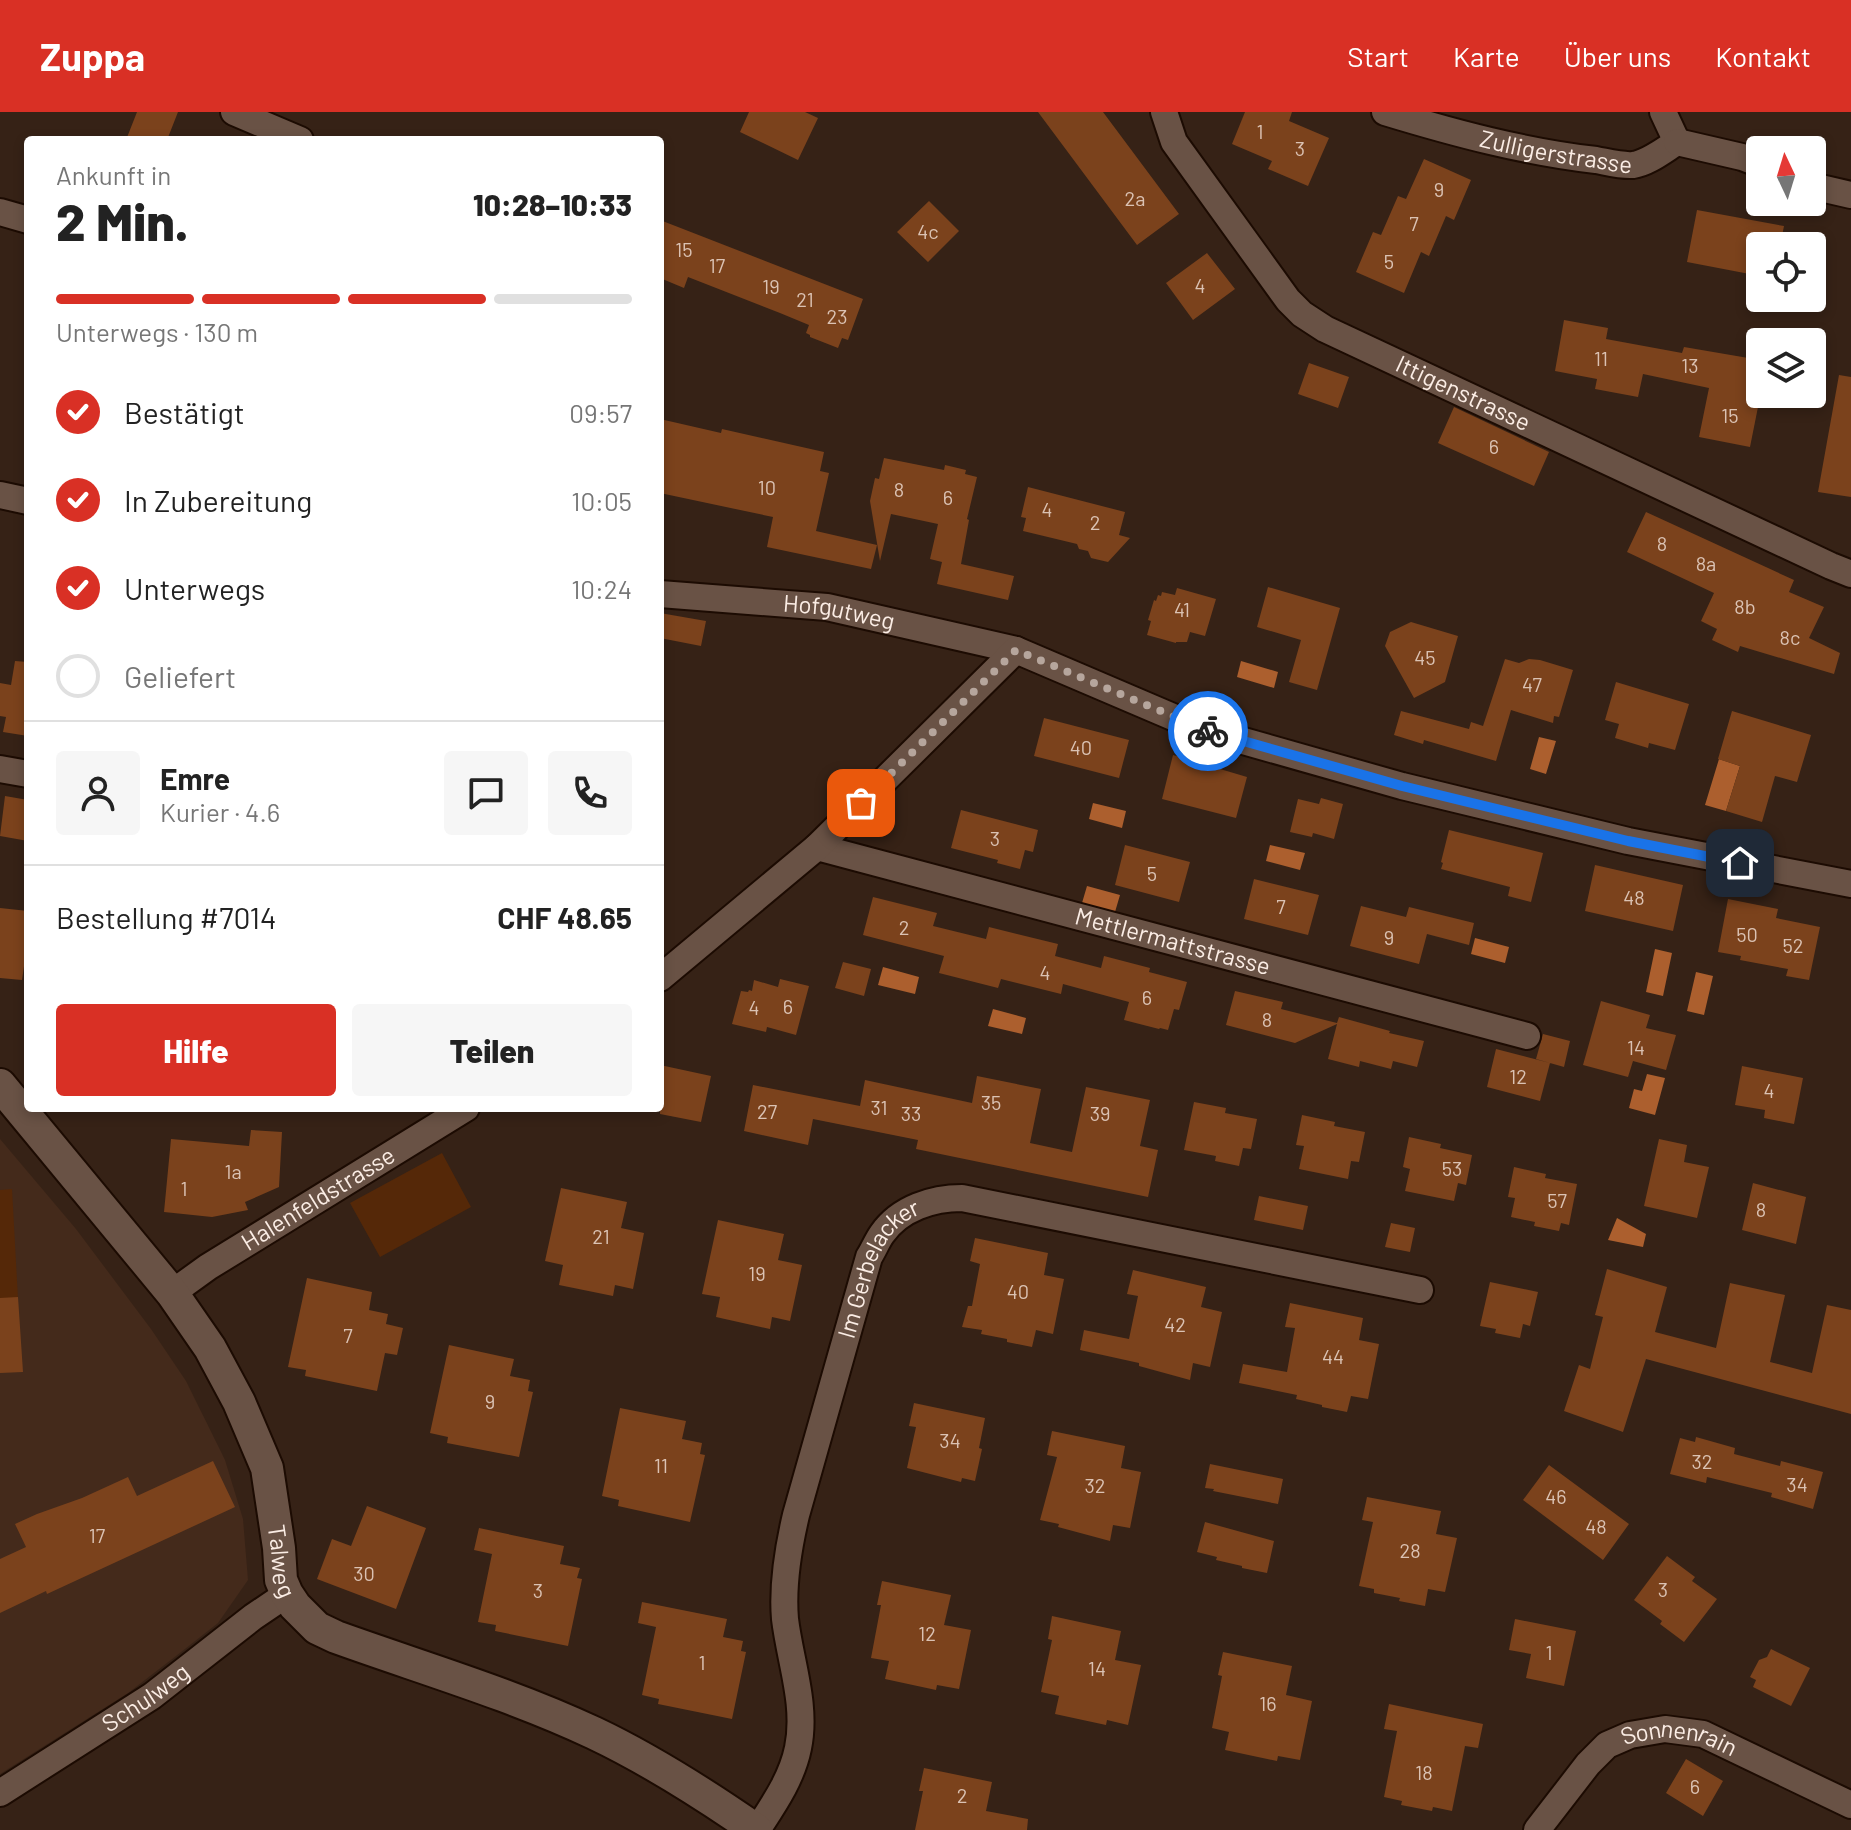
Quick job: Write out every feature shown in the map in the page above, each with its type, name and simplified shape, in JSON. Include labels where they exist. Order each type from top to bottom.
[{"type":"street","points":[[234,112],[291,136]]},
{"type":"street","name":"Ittigenstrasse","points":[[1164,112],[1174,142],[1288,300],[1315,324],[1851,574]]},
{"type":"street","name":"Zulligerstrasse","points":[[1385,112],[1532,150],[1633,165],[1677,142]]},
{"type":"street","points":[[1663,112],[1677,142],[1746,159]]},
{"type":"street","points":[[1826,189],[1851,195]]},
{"type":"street","points":[[0,212],[24,219]]},
{"type":"street","points":[[0,495],[24,500]]},
{"type":"street","name":"Hofgutweg","points":[[664,594],[827,607],[1016,650],[1201,729],[1402,786],[1628,841],[1851,884]]},
{"type":"street","points":[[664,975],[817,847],[1016,650]]},
{"type":"street","points":[[0,769],[24,773]]},
{"type":"street","name":"Mettlermattstrasse","points":[[817,847],[1527,1036]]},
{"type":"street","name":"Talweg","points":[[0,1085],[172,1293],[225,1373],[262,1455],[270,1481],[281,1580],[295,1606],[317,1628],[532,1707],[595,1734],[701,1792],[757,1830]]},
{"type":"street","name":"Halenfeldstrasse","points":[[172,1293],[449,1113]]},
{"type":"street","name":"Im Gerbelacker","points":[[757,1830],[794,1766],[799,1745],[799,1704],[787,1633],[785,1599],[788,1555],[796,1515],[869,1257],[883,1232],[903,1214],[925,1203],[962,1198],[1420,1290]]},
{"type":"street","name":"Schulweg","points":[[0,1793],[152,1696],[287,1594]]},
{"type":"street","name":"Sonnenrain","points":[[1537,1830],[1588,1764],[1607,1745],[1630,1735],[1665,1729],[1703,1734],[1851,1805]]},
{"type":"shaded area","points":[[1241,661],[1278,672],[1274,688],[1237,677]]},
{"type":"shaded area","points":[[1539,737],[1556,741],[1546,774],[1530,769]]},
{"type":"shaded area","points":[[1719,759],[1740,766],[1726,811],[1705,805]]},
{"type":"shaded area","points":[[1093,803],[1126,811],[1122,828],[1089,819]]},
{"type":"shaded area","points":[[1270,845],[1305,853],[1300,870],[1266,861]]},
{"type":"shaded area","points":[[1087,886],[1120,895],[1115,912],[1082,903]]},
{"type":"shaded area","points":[[1475,938],[1509,947],[1505,963],[1471,954]]},
{"type":"shaded area","points":[[1655,949],[1672,953],[1663,996],[1646,992]]},
{"type":"shaded area","points":[[883,967],[919,977],[915,994],[878,985]]},
{"type":"shaded area","points":[[1696,972],[1713,976],[1704,1015],[1687,1011]]},
{"type":"shaded area","points":[[993,1009],[1026,1018],[1022,1034],[988,1026]]},
{"type":"shaded area","points":[[1647,1074],[1665,1078],[1655,1115],[1629,1108],[1634,1089],[1642,1091]]},
{"type":"shaded area","points":[[0,1139],[76,1229],[186,1381],[225,1460],[243,1519],[248,1580],[218,1623],[176,1656],[128,1693],[0,1774]]},
{"type":"shaded area","points":[[442,1153],[471,1207],[380,1257],[350,1203]]},
{"type":"shaded area","points":[[12,1189],[18,1299],[0,1300],[0,1190]]},
{"type":"shaded area","points":[[1617,1218],[1646,1234],[1643,1247],[1608,1240]]},
{"type":"building","points":[[137,112],[178,112],[169,136],[128,136]]},
{"type":"building","points":[[749,112],[805,112],[818,118],[798,160],[740,132]]},
{"type":"building","points":[[1038,112],[1103,112],[1179,214],[1137,245]]},
{"type":"building","points":[[1245,112],[1292,112],[1289,121],[1329,138],[1308,186],[1268,169],[1272,161],[1232,144]]},
{"type":"building","points":[[1424,159],[1471,180],[1454,220],[1446,216],[1429,256],[1421,252],[1404,293],[1356,272],[1373,232],[1381,235],[1398,196],[1406,199]]},
{"type":"building","points":[[929,201],[959,231],[928,262],[897,232]]},
{"type":"building","points":[[1697,210],[1784,226],[1783,232],[1746,232],[1746,273],[1687,262]]},
{"type":"building","points":[[664,222],[863,299],[848,340],[842,338],[838,348],[810,337],[806,333],[809,325],[688,277],[684,288],[664,280]]},
{"type":"building","points":[[1207,253],[1235,289],[1193,320],[1166,283]]},
{"type":"building","points":[[1564,320],[1608,328],[1606,339],[1682,353],[1684,347],[1746,358],[1746,408],[1758,408],[1750,447],[1699,437],[1709,388],[1643,374],[1638,397],[1595,389],[1597,379],[1555,371]]},
{"type":"building","points":[[1309,363],[1349,377],[1338,408],[1298,394]]},
{"type":"building","points":[[1839,375],[1851,377],[1851,497],[1818,492]]},
{"type":"building","points":[[1454,407],[1549,452],[1534,486],[1438,443]]},
{"type":"building","points":[[664,420],[721,433],[722,429],[824,452],[820,471],[829,473],[816,531],[877,545],[871,569],[767,547],[773,517],[664,494]]},
{"type":"building","points":[[884,458],[944,470],[945,465],[966,470],[965,474],[977,477],[961,564],[1014,576],[1008,600],[937,584],[942,562],[930,559],[938,524],[891,514],[880,561],[870,501]]},
{"type":"building","points":[[1028,487],[1125,512],[1119,535],[1130,538],[1108,562],[1091,558],[1088,551],[1079,549],[1077,544],[1023,531],[1026,518],[1021,517]]},
{"type":"building","points":[[1646,512],[1794,580],[1789,592],[1824,607],[1809,638],[1840,653],[1834,674],[1740,646],[1738,652],[1712,640],[1717,629],[1701,621],[1714,593],[1627,552]]},
{"type":"building","points":[[1268,587],[1340,608],[1317,690],[1289,682],[1301,640],[1257,627]]},
{"type":"building","points":[[1177,588],[1216,599],[1205,636],[1190,632],[1187,642],[1176,643],[1147,635],[1154,600],[1162,592],[1175,595]]},
{"type":"building","points":[[664,614],[706,621],[701,646],[664,639]]},
{"type":"building","points":[[1411,622],[1458,636],[1445,682],[1414,698],[1385,646],[1390,632]]},
{"type":"building","points":[[1505,659],[1519,663],[1529,659],[1540,660],[1573,670],[1559,717],[1554,716],[1553,723],[1511,710],[1496,761],[1424,740],[1423,744],[1394,735],[1401,711],[1469,729],[1471,722],[1483,726]]},
{"type":"building","points":[[15,661],[24,662],[24,735],[3,732],[6,717],[0,716],[0,683],[11,685]]},
{"type":"building","points":[[1616,682],[1689,704],[1675,750],[1649,743],[1648,748],[1615,738],[1619,724],[1605,720]]},
{"type":"building","points":[[1732,711],[1811,735],[1797,782],[1775,776],[1762,822],[1726,811],[1740,766],[1718,759]]},
{"type":"building","points":[[1044,718],[1129,740],[1119,778],[1034,756]]},
{"type":"building","points":[[1173,755],[1247,777],[1236,818],[1162,799]]},
{"type":"building","points":[[5,796],[24,799],[24,840],[0,836]]},
{"type":"building","points":[[1321,798],[1343,804],[1334,839],[1313,833],[1312,837],[1290,832],[1298,799],[1319,804]]},
{"type":"building","points":[[961,810],[1038,830],[1033,852],[1025,850],[1020,869],[951,848]]},
{"type":"building","points":[[1449,830],[1543,853],[1531,902],[1508,896],[1510,887],[1441,869]]},
{"type":"building","points":[[1125,845],[1190,862],[1179,902],[1115,885]]},
{"type":"building","points":[[1595,865],[1683,885],[1673,931],[1585,911]]},
{"type":"building","points":[[1254,879],[1319,895],[1308,935],[1244,919]]},
{"type":"building","points":[[873,897],[937,913],[933,926],[986,939],[989,927],[1058,944],[1055,956],[1101,968],[1104,956],[1150,968],[1149,972],[1187,982],[1179,1010],[1174,1009],[1168,1030],[1159,1029],[1124,1020],[1129,1002],[1063,984],[1061,994],[1001,979],[998,988],[939,973],[944,956],[863,935]]},
{"type":"building","points":[[1728,899],[1778,909],[1776,918],[1820,927],[1809,980],[1786,976],[1788,969],[1740,960],[1741,956],[1718,952]]},
{"type":"building","points":[[1361,906],[1406,917],[1409,907],[1474,923],[1469,945],[1427,934],[1419,964],[1350,946]]},
{"type":"building","points":[[0,908],[24,911],[22,980],[0,978]]},
{"type":"building","points":[[843,962],[871,969],[864,996],[835,988]]},
{"type":"building","points":[[780,979],[809,986],[796,1035],[767,1027],[766,1032],[732,1024],[741,991],[752,991],[754,980],[778,987]]},
{"type":"building","points":[[1235,991],[1283,1002],[1281,1009],[1337,1023],[1339,1017],[1424,1041],[1417,1067],[1393,1061],[1391,1069],[1360,1061],[1359,1067],[1328,1059],[1337,1024],[1295,1043],[1226,1025]]},
{"type":"building","points":[[1601,1001],[1650,1015],[1646,1028],[1676,1035],[1666,1070],[1633,1061],[1628,1077],[1583,1065]]},
{"type":"building","points":[[1543,1034],[1570,1041],[1564,1067],[1536,1059]]},
{"type":"building","points":[[1496,1049],[1550,1063],[1540,1101],[1487,1087]]},
{"type":"building","points":[[664,1066],[711,1076],[701,1122],[660,1114],[664,1112]]},
{"type":"building","points":[[1742,1066],[1803,1078],[1794,1124],[1764,1118],[1765,1110],[1735,1105]]},
{"type":"building","points":[[977,1076],[1041,1089],[1030,1143],[1072,1152],[1086,1087],[1150,1100],[1140,1146],[1158,1150],[1148,1197],[916,1149],[918,1140],[813,1119],[808,1145],[744,1131],[753,1085],[860,1106],[865,1080],[972,1103]]},
{"type":"building","points":[[1194,1102],[1226,1108],[1225,1113],[1257,1119],[1251,1149],[1243,1148],[1239,1166],[1215,1161],[1216,1156],[1184,1150]]},
{"type":"building","points":[[1302,1115],[1365,1132],[1359,1162],[1351,1161],[1348,1179],[1299,1169],[1304,1146],[1296,1145]]},
{"type":"building","points":[[251,1130],[282,1132],[279,1187],[245,1202],[248,1210],[212,1217],[164,1212],[171,1139],[249,1146]]},
{"type":"building","points":[[1409,1137],[1472,1155],[1466,1185],[1458,1183],[1454,1201],[1405,1191],[1410,1169],[1403,1167]]},
{"type":"building","points":[[1659,1139],[1687,1145],[1684,1162],[1709,1167],[1697,1218],[1644,1206]]},
{"type":"building","points":[[1514,1167],[1546,1174],[1545,1178],[1577,1184],[1569,1225],[1561,1223],[1559,1231],[1511,1217],[1515,1198],[1508,1197]]},
{"type":"building","points":[[1753,1183],[1806,1197],[1796,1244],[1742,1230]]},
{"type":"building","points":[[561,1188],[627,1202],[621,1228],[644,1233],[633,1289],[615,1285],[613,1296],[559,1285],[563,1265],[545,1261]]},
{"type":"building","points":[[1259,1196],[1308,1206],[1303,1230],[1254,1220]]},
{"type":"building","points":[[718,1220],[784,1234],[778,1260],[802,1265],[790,1321],[772,1317],[770,1329],[716,1317],[720,1297],[702,1294]]},
{"type":"building","points":[[1391,1223],[1415,1228],[1410,1252],[1385,1247]]},
{"type":"building","points":[[975,1238],[1048,1253],[1044,1275],[1064,1279],[1053,1334],[1036,1330],[1032,1347],[981,1334],[982,1330],[962,1327],[968,1306],[972,1306],[980,1264],[970,1261]]},
{"type":"building","points":[[1607,1269],[1667,1287],[1655,1332],[1716,1348],[1730,1283],[1785,1295],[1770,1362],[1812,1373],[1827,1305],[1851,1310],[1851,1414],[1646,1359],[1623,1432],[1564,1411],[1579,1365],[1590,1369],[1603,1317],[1595,1315]]},
{"type":"building","points":[[1133,1270],[1206,1287],[1201,1307],[1222,1312],[1210,1367],[1193,1363],[1190,1380],[1139,1366],[1139,1363],[1080,1350],[1084,1330],[1129,1339],[1138,1296],[1127,1294]]},
{"type":"building","points":[[307,1278],[372,1292],[369,1310],[388,1314],[386,1324],[403,1328],[397,1355],[385,1353],[377,1391],[305,1376],[306,1370],[288,1367]]},
{"type":"building","points":[[1490,1282],[1538,1292],[1530,1326],[1523,1324],[1520,1338],[1480,1326]]},
{"type":"building","points":[[18,1297],[23,1372],[0,1373],[0,1298]]},
{"type":"building","points":[[1290,1303],[1363,1318],[1359,1340],[1379,1344],[1368,1399],[1351,1396],[1347,1412],[1296,1399],[1297,1395],[1239,1383],[1243,1364],[1287,1372],[1295,1328],[1285,1327]]},
{"type":"building","points":[[449,1345],[514,1359],[510,1376],[530,1380],[528,1391],[533,1392],[519,1457],[447,1443],[448,1437],[430,1433]]},
{"type":"building","points":[[914,1403],[985,1418],[975,1481],[962,1478],[961,1482],[907,1468],[916,1427],[909,1426]]},
{"type":"building","points":[[620,1408],[686,1421],[682,1439],[702,1443],[700,1454],[705,1455],[690,1522],[618,1506],[619,1500],[602,1496]]},
{"type":"building","points":[[1052,1431],[1125,1446],[1121,1468],[1141,1472],[1130,1528],[1113,1525],[1110,1541],[1040,1520],[1057,1457],[1047,1455]]},
{"type":"building","points":[[1696,1437],[1735,1448],[1734,1454],[1780,1466],[1781,1461],[1823,1472],[1813,1509],[1771,1497],[1772,1493],[1707,1477],[1706,1483],[1670,1474],[1680,1438],[1695,1442]]},
{"type":"building","points":[[213,1461],[235,1507],[0,1613],[0,1559],[26,1547],[15,1524],[128,1477],[137,1496]]},
{"type":"building","points":[[1210,1464],[1283,1479],[1278,1504],[1205,1488]]},
{"type":"building","points":[[1549,1465],[1629,1524],[1603,1560],[1523,1500]]},
{"type":"building","points":[[1367,1497],[1441,1511],[1436,1534],[1457,1538],[1445,1592],[1428,1589],[1425,1606],[1399,1601],[1400,1598],[1374,1593],[1374,1589],[1359,1586],[1373,1522],[1362,1520]]},
{"type":"building","points":[[367,1506],[426,1528],[396,1609],[317,1579],[332,1539],[351,1546]]},
{"type":"building","points":[[1205,1522],[1274,1541],[1267,1573],[1197,1552]]},
{"type":"building","points":[[479,1528],[564,1546],[560,1564],[580,1568],[577,1578],[582,1579],[568,1646],[495,1631],[496,1625],[478,1622],[492,1554],[474,1550]]},
{"type":"building","points":[[1667,1556],[1695,1577],[1692,1581],[1717,1599],[1684,1642],[1634,1600]]},
{"type":"building","points":[[882,1581],[951,1595],[944,1625],[971,1630],[959,1689],[937,1685],[936,1690],[885,1679],[889,1661],[871,1658],[881,1605],[877,1605]]},
{"type":"building","points":[[642,1602],[727,1619],[723,1637],[743,1641],[741,1651],[746,1652],[732,1719],[658,1704],[659,1699],[642,1695],[656,1627],[638,1623]]},
{"type":"building","points":[[1052,1616],[1121,1631],[1115,1660],[1141,1665],[1128,1725],[1107,1720],[1106,1725],[1055,1714],[1059,1696],[1041,1692],[1052,1640],[1048,1639]]},
{"type":"building","points":[[1515,1619],[1576,1631],[1564,1686],[1526,1678],[1531,1654],[1509,1650]]},
{"type":"building","points":[[1771,1649],[1810,1668],[1791,1706],[1753,1687],[1756,1680],[1750,1677],[1759,1660],[1767,1657]]},
{"type":"building","points":[[1223,1652],[1292,1666],[1286,1695],[1312,1701],[1300,1760],[1278,1756],[1277,1761],[1225,1750],[1229,1732],[1212,1728],[1222,1676],[1218,1675]]},
{"type":"building","points":[[1389,1704],[1483,1724],[1478,1748],[1465,1746],[1452,1811],[1401,1805],[1402,1801],[1384,1797],[1397,1731],[1384,1729]]},
{"type":"building","points":[[1686,1759],[1723,1781],[1703,1816],[1666,1793]]},
{"type":"building","points":[[924,1768],[992,1782],[986,1811],[1028,1819],[1027,1830],[915,1830]]},
{"type":"way so far","points":[[861,803],[1016,650],[1208,731]]},
{"type":"route","points":[[1208,731],[1402,786],[1628,841],[1740,863]]}]
